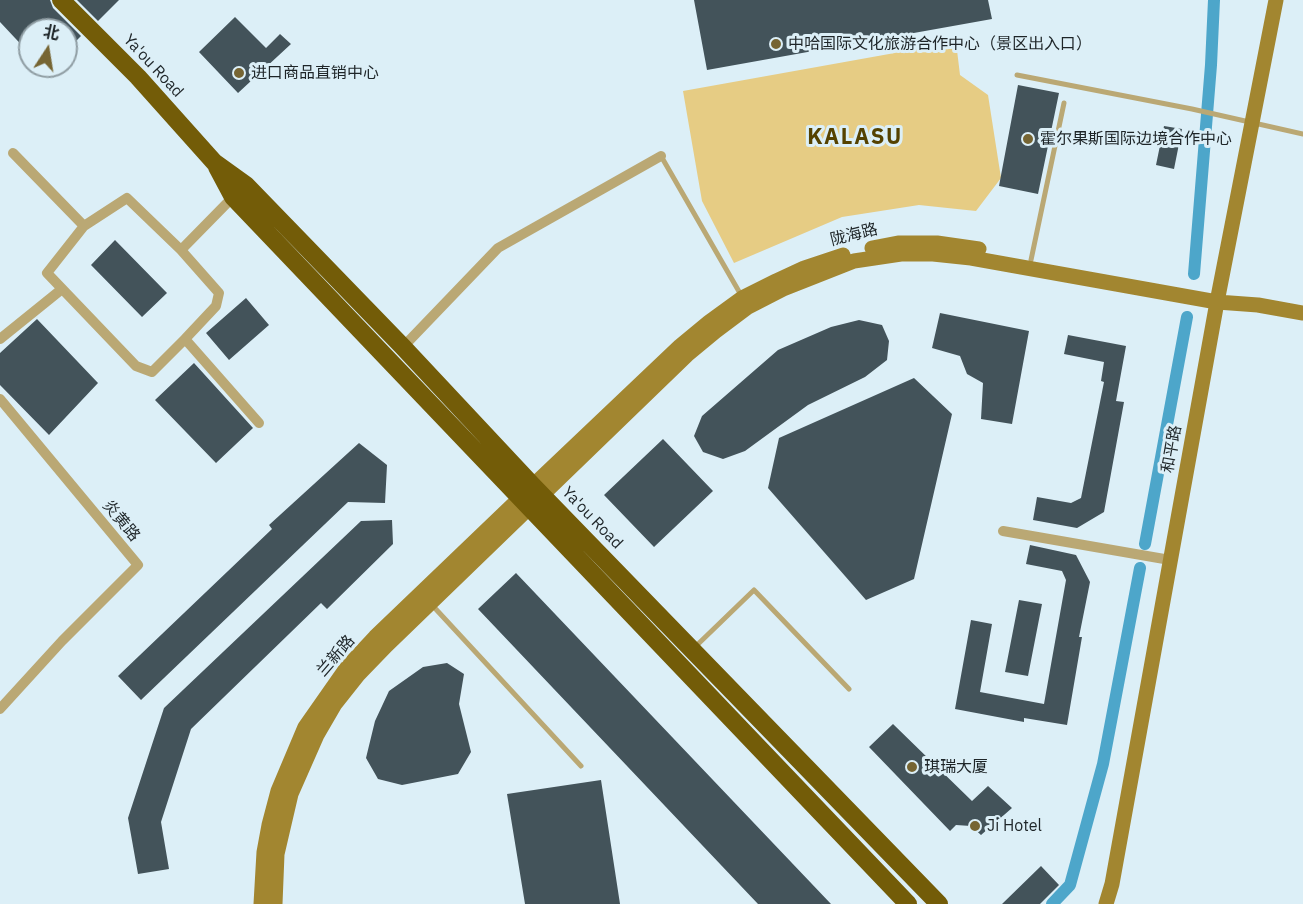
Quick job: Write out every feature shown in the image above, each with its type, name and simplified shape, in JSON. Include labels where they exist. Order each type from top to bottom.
[{"type":"highway","name":"Ya'ou Road","points":[[61,0],[138,77],[214,162],[246,185],[403,346],[531,497],[908,904]]},
{"type":"highway","name":"Ya'ou Road","points":[[214,162],[233,197],[531,497],[692,650],[939,904]]},
{"type":"street","name":"和平路","points":[[1106,904],[1112,884],[1217,298],[1276,0]]},
{"type":"street","points":[[13,153],[84,226]]},
{"type":"street","points":[[403,346],[498,248],[661,156]]},
{"type":"street","points":[[181,250],[233,197]]},
{"type":"street","points":[[127,198],[181,250],[219,293],[216,306],[152,372],[136,366],[47,273],[84,226],[127,198]]},
{"type":"street","name":"陇海路","points":[[531,497],[745,303],[804,268],[853,252],[898,243],[937,243],[975,248],[1217,298]]},
{"type":"street","name":"陇海路","points":[[745,303],[854,261],[901,254],[933,254],[971,258],[1303,313]]},
{"type":"street","points":[[0,339],[62,289]]},
{"type":"street","points":[[185,339],[259,423]]},
{"type":"street","name":"炎黄路","points":[[0,399],[138,565],[62,641],[0,709]]},
{"type":"street","name":"兰新路","points":[[261,904],[264,852],[269,825],[278,791],[305,727],[347,668],[425,598],[531,497]]},
{"type":"street","points":[[1003,531],[1170,560]]},
{"type":"street","name":"兰新路","points":[[275,904],[277,854],[282,829],[291,794],[317,735],[335,705],[358,675],[425,598]]},
{"type":"lane","points":[[1017,75],[1192,109],[1303,134]]},
{"type":"lane","points":[[1031,260],[1064,103]]},
{"type":"lane","points":[[661,156],[745,303]]},
{"type":"lane","points":[[692,650],[754,590],[849,689]]},
{"type":"lane","points":[[425,598],[581,766]]},
{"type":"shaded area","points":[[956,42],[960,75],[988,95],[1001,178],[976,211],[919,205],[842,217],[734,263],[702,201],[683,91]]},
{"type":"building","points":[[0,0],[50,0],[53,8],[63,18],[18,18],[18,41],[0,22]]},
{"type":"building","points":[[77,0],[119,0],[98,21]]},
{"type":"building","name":"中哈国际文化旅游合作中心（景区出入口）","points":[[694,0],[988,0],[992,19],[707,70]]},
{"type":"building","name":"进口商品直销中心","points":[[235,17],[266,48],[280,34],[291,44],[238,93],[199,52]]},
{"type":"building","name":"霍尔果斯国际边境合作中心","points":[[1018,85],[1059,93],[1038,194],[999,186]]},
{"type":"building","points":[[1164,126],[1182,129],[1174,169],[1156,165]]},
{"type":"building","points":[[115,240],[167,293],[142,317],[91,265]]},
{"type":"building","points":[[246,298],[269,325],[229,360],[206,333]]},
{"type":"building","points":[[940,313],[1029,331],[1012,424],[981,419],[983,383],[967,374],[960,356],[932,348]]},
{"type":"building","points":[[37,319],[98,383],[49,435],[0,385],[0,353]]},
{"type":"building","points":[[859,320],[882,325],[889,341],[887,360],[865,377],[808,405],[745,451],[723,459],[703,452],[694,436],[702,416],[778,350],[831,327]]},
{"type":"building","points":[[1068,335],[1126,346],[1116,401],[1124,402],[1104,512],[1077,528],[1033,520],[1037,497],[1071,503],[1081,498],[1104,382],[1101,381],[1104,362],[1064,354]]},
{"type":"building","points":[[194,363],[253,428],[216,463],[155,400]]},
{"type":"building","points":[[914,378],[952,414],[914,579],[866,600],[768,488],[779,438]]},
{"type":"building","points":[[663,439],[713,491],[654,547],[604,495]]},
{"type":"building","points":[[359,443],[387,465],[385,503],[348,502],[141,700],[118,676],[272,529],[269,525]]},
{"type":"building","points":[[392,520],[393,544],[327,609],[321,603],[191,729],[161,822],[169,869],[138,874],[128,818],[164,708],[361,521]]},
{"type":"building","points":[[1030,545],[1076,555],[1090,582],[1079,637],[1082,637],[1067,725],[1024,718],[1024,722],[955,709],[971,620],[992,624],[980,692],[1044,704],[1066,580],[1062,571],[1026,564]]},
{"type":"building","points":[[516,573],[831,904],[758,904],[478,609]]},
{"type":"building","points":[[1019,600],[1042,604],[1028,676],[1005,672]]},
{"type":"building","points":[[447,663],[464,674],[459,704],[471,752],[458,774],[402,785],[378,779],[366,758],[375,721],[389,691],[423,667]]},
{"type":"building","name":"琪瑞大厦","points":[[893,724],[972,801],[988,786],[1012,808],[981,835],[971,826],[956,825],[950,831],[869,747]]},
{"type":"building","points":[[601,780],[620,904],[525,904],[507,794]]},
{"type":"building","points":[[1041,866],[1059,885],[1040,904],[1002,904]]},
{"type":"waterway","points":[[1194,274],[1214,0]]},
{"type":"waterway","points":[[1145,544],[1187,317]]},
{"type":"waterway","points":[[1052,904],[1070,885],[1103,764],[1140,568]]},
{"type":"place","name":"中哈国际文化旅游合作中心（景区出入口）","points":[[776,44]]},
{"type":"place","name":"进口商品直销中心","points":[[239,73]]},
{"type":"place","name":"霍尔果斯国际边境合作中心","points":[[1028,139]]},
{"type":"place","name":"琪瑞大厦","points":[[912,767]]},
{"type":"place","name":"Ji Hotel","points":[[975,826]]},
{"type":"district","name":"KALASU","points":[[855,138]]}]
